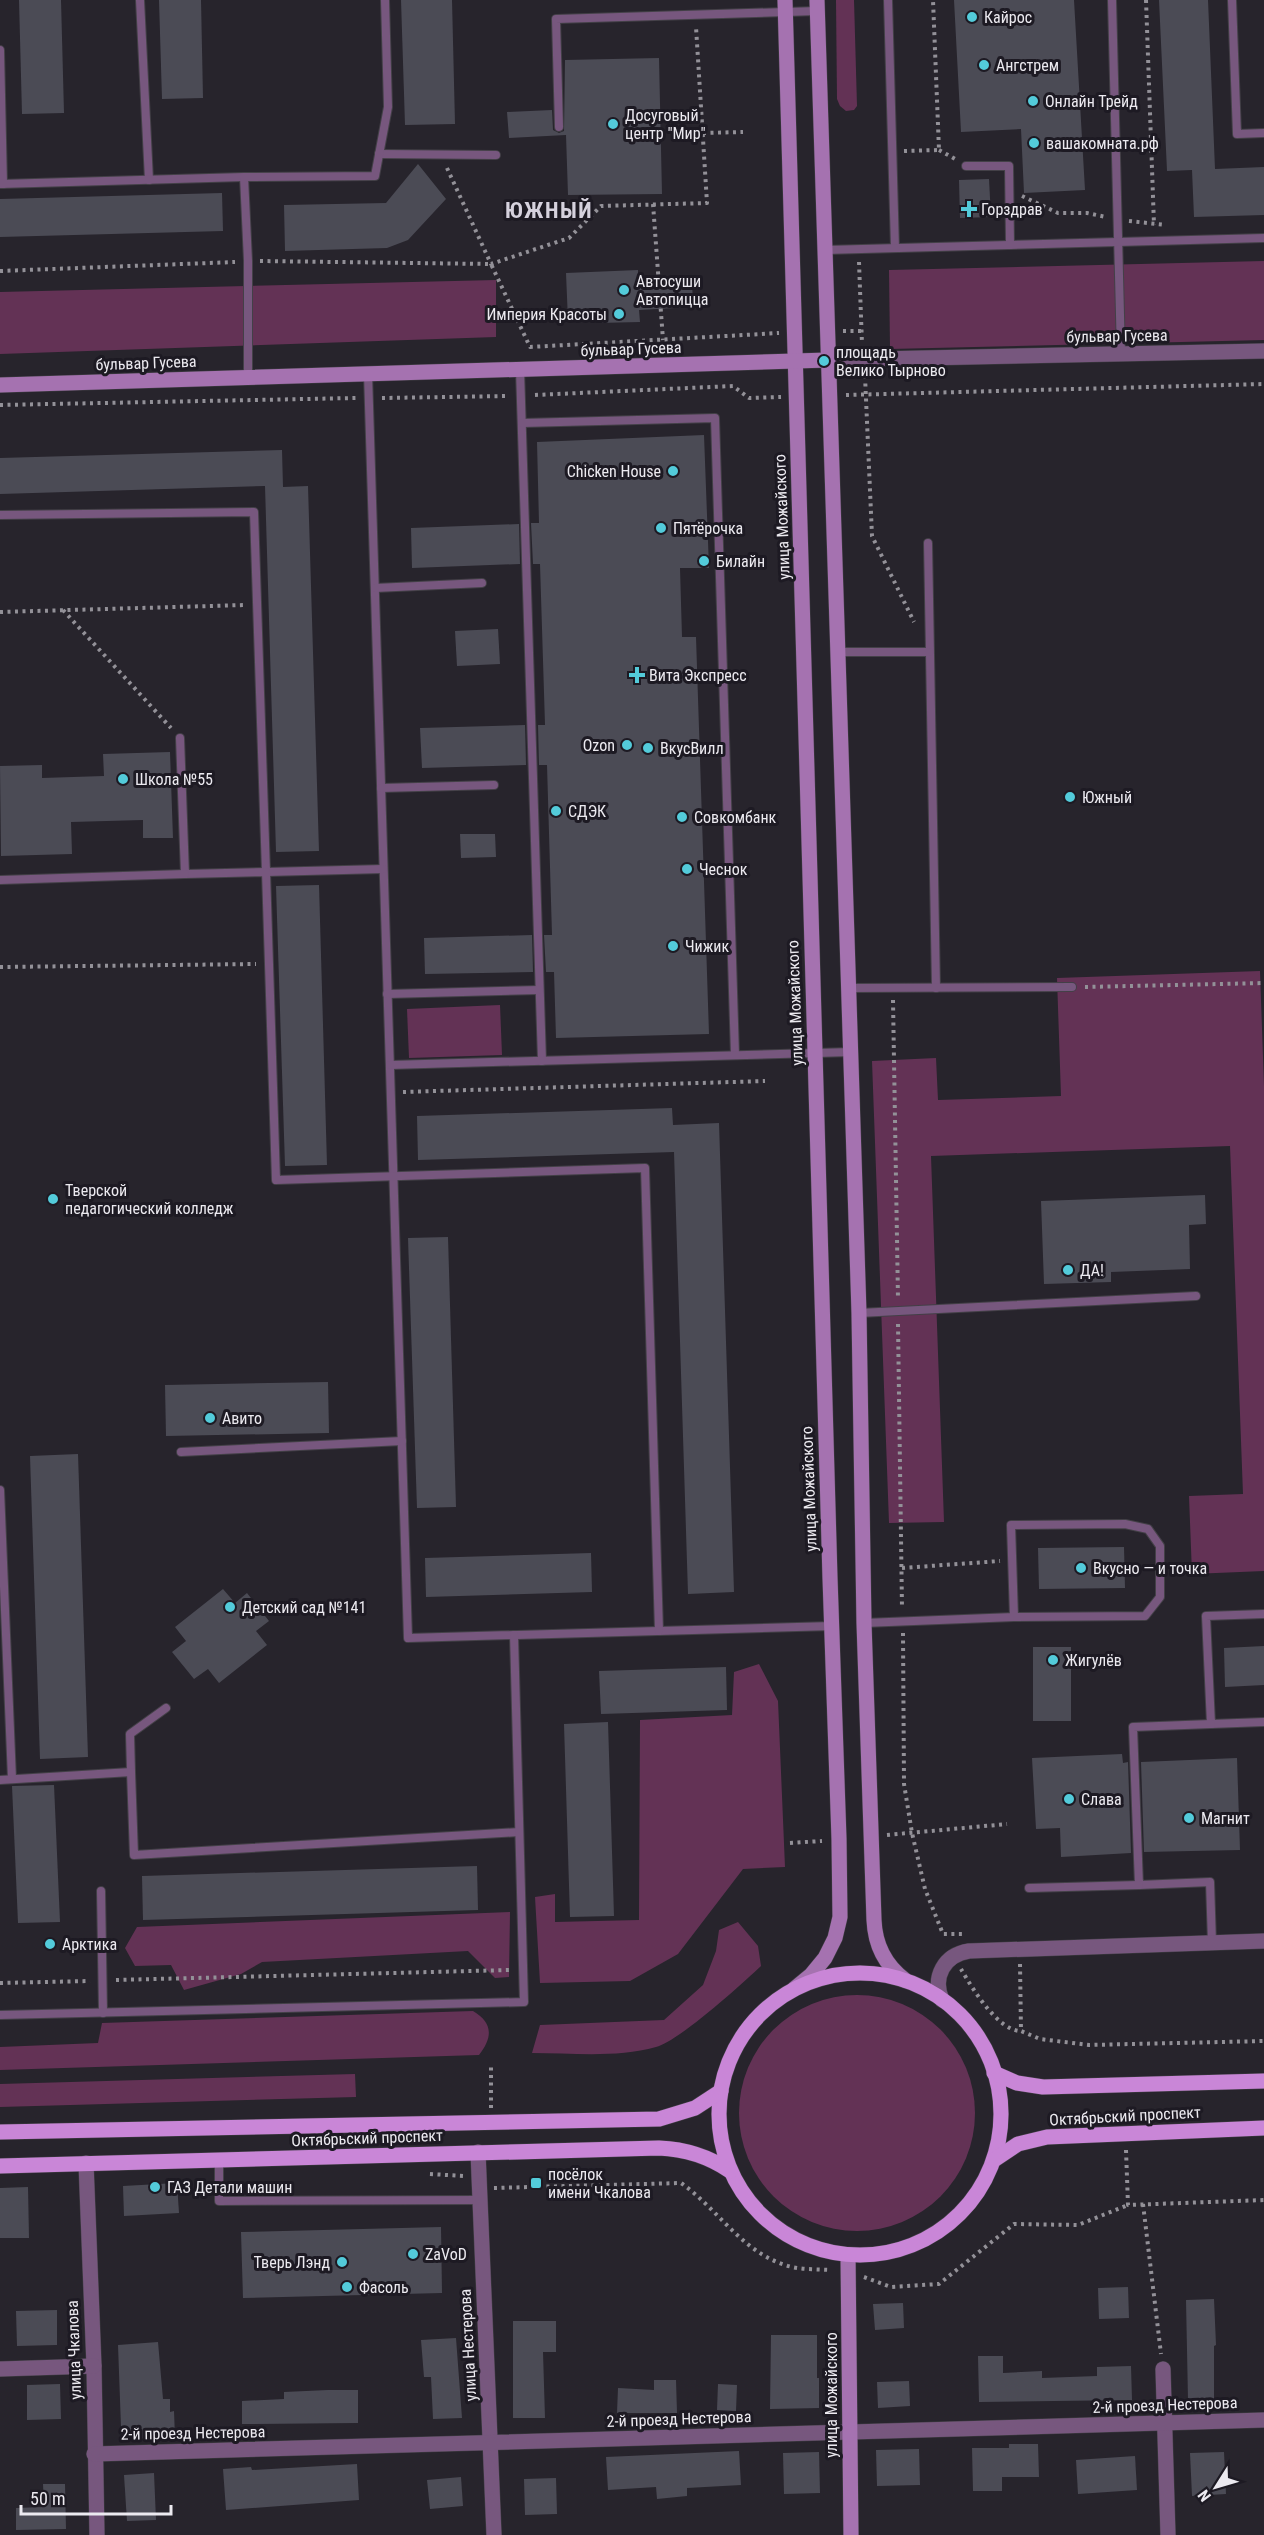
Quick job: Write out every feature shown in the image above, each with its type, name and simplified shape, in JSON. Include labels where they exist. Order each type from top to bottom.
[{"type":"main road","points":[[817,5],[859,1313],[864,1623],[875,1937],[886,1961],[905,1980],[942,2000],[974,2032],[994,2073],[1000,2117],[994,2160],[982,2186],[964,2209],[931,2236],[891,2252],[848,2255],[815,2248],[771,2224],[747,2200],[730,2171],[721,2138],[721,2091],[729,2064],[746,2032],[770,2005],[794,1989],[820,1979],[848,1974],[877,1975],[905,1980]]},
{"type":"main road","name":"улица Можайского","points":[[785,6],[840,1839],[840,1917],[835,1938],[819,1967],[794,1989]]},
{"type":"main road","name":"бульвар Гусева","points":[[0,385],[828,360]]},
{"type":"main road","name":"Октябрьский проспект","points":[[994,2073],[1017,2083],[1043,2087],[1264,2081]]},
{"type":"main road","name":"Октябрьский проспект","points":[[0,2132],[658,2119],[695,2108],[721,2091]]},
{"type":"main road","name":"Октябрьский проспект","points":[[994,2160],[1012,2148],[1033,2139],[1125,2132],[1264,2128]]},
{"type":"main road","name":"Октябрьский проспект","points":[[0,2166],[667,2148],[700,2155],[730,2171]]},
{"type":"main road","name":"улица Можайского","points":[[848,2255],[851,2535]]},
{"type":"street","name":"бульвар Гусева","points":[[828,360],[1264,351]]},
{"type":"street","points":[[942,2000],[938,1989],[943,1966],[954,1956],[969,1951],[1264,1941]]},
{"type":"street","name":"улица Нестерова","points":[[478,2152],[492,2443],[494,2535]]},
{"type":"street","name":"улица Чкалова","points":[[86,2163],[94,2366],[97,2535]]},
{"type":"street","points":[[0,2369],[94,2366]]},
{"type":"street","points":[[1163,2369],[1168,2535]]},
{"type":"street","name":"2-й проезд Нестерова","points":[[94,2454],[1264,2420]]},
{"type":"lane","points":[[140,0],[148,180]]},
{"type":"lane","points":[[0,50],[2,184],[244,177],[375,176],[388,107],[385,0]]},
{"type":"lane","points":[[888,0],[895,248]]},
{"type":"lane","points":[[1112,0],[1122,354]]},
{"type":"lane","points":[[1232,0],[1237,134],[1264,133]]},
{"type":"lane","points":[[559,127],[556,19],[695,15],[817,5]]},
{"type":"lane","points":[[379,154],[442,156],[496,154]]},
{"type":"lane","points":[[966,166],[1009,166],[1011,245]]},
{"type":"lane","points":[[244,177],[248,261],[248,378]]},
{"type":"lane","points":[[825,250],[1264,238]]},
{"type":"lane","points":[[520,370],[542,1061]]},
{"type":"lane","points":[[368,374],[408,1638],[832,1626]]},
{"type":"lane","points":[[522,423],[715,418],[735,1055]]},
{"type":"lane","points":[[0,515],[254,512],[276,1180],[645,1168],[659,1631]]},
{"type":"lane","points":[[928,543],[936,988]]},
{"type":"lane","points":[[375,588],[482,583]]},
{"type":"lane","points":[[838,652],[929,652]]},
{"type":"lane","points":[[180,738],[185,874]]},
{"type":"lane","points":[[381,788],[494,785]]},
{"type":"lane","points":[[0,880],[383,869]]},
{"type":"lane","points":[[849,988],[1072,987]]},
{"type":"lane","points":[[387,994],[539,990]]},
{"type":"lane","points":[[390,1065],[851,1052]]},
{"type":"lane","points":[[859,1313],[1196,1296]]},
{"type":"lane","points":[[181,1452],[402,1441]]},
{"type":"lane","points":[[0,1490],[12,1779]]},
{"type":"lane","points":[[864,1623],[1014,1617],[1145,1616],[1160,1597],[1160,1546],[1148,1529],[1125,1524],[1011,1525],[1014,1617]]},
{"type":"lane","points":[[1210,1724],[1206,1616],[1264,1614]]},
{"type":"lane","points":[[0,2015],[524,2002],[513,1635]]},
{"type":"lane","points":[[166,1708],[130,1734],[134,1855],[519,1832]]},
{"type":"lane","points":[[1138,1885],[1133,1727],[1264,1722]]},
{"type":"lane","points":[[0,1780],[130,1772]]},
{"type":"lane","points":[[1029,1888],[1210,1882],[1212,1943]]},
{"type":"lane","points":[[101,1891],[103,2013]]},
{"type":"lane","points":[[219,2160],[219,2200],[480,2200]]},
{"type":"path","points":[[891,151],[939,150],[933,0]]},
{"type":"path","points":[[1146,0],[1154,241]]},
{"type":"path","points":[[0,271],[248,261],[491,264],[569,238],[601,206],[707,203],[695,15]]},
{"type":"path","points":[[703,133],[742,132]]},
{"type":"path","points":[[442,156],[530,346],[746,334]]},
{"type":"path","points":[[653,204],[663,340]]},
{"type":"path","points":[[858,249],[872,536],[929,652]]},
{"type":"path","points":[[830,395],[1264,384]]},
{"type":"path","points":[[749,398],[796,396]]},
{"type":"path","points":[[0,612],[257,605]]},
{"type":"path","points":[[63,610],[180,738]]},
{"type":"path","points":[[0,967],[269,964]]},
{"type":"path","points":[[1072,987],[1264,983]]},
{"type":"path","points":[[391,1092],[765,1081]]},
{"type":"path","points":[[902,1568],[1012,1560]]},
{"type":"path","points":[[903,1621],[904,1784],[912,1833],[925,1888],[943,1934],[968,1982],[997,2019],[1015,2031],[1021,2031],[1040,2039],[1089,2045],[1264,2041]]},
{"type":"path","points":[[870,1836],[1007,1824]]},
{"type":"path","points":[[790,1843],[840,1839]]},
{"type":"path","points":[[943,1934],[964,1934]]},
{"type":"path","points":[[1020,1948],[1021,2031]]},
{"type":"path","points":[[0,1983],[523,1970]]},
{"type":"path","points":[[1125,2132],[1128,2205]]},
{"type":"path","points":[[480,2178],[490,2177],[494,2187],[681,2183],[697,2194],[740,2237],[766,2258],[788,2266],[848,2271],[891,2287],[939,2284],[1014,2224],[1078,2225],[1128,2205],[1264,2200]]},
{"type":"path","points":[[1143,2204],[1163,2369]]},
{"type":"shaded area","points":[[836,0],[854,0],[857,106],[854,110],[846,111],[837,99]]},
{"type":"shaded area","points":[[1264,261],[1264,340],[890,349],[889,270]]},
{"type":"shaded area","points":[[496,280],[496,337],[0,354],[0,292]]},
{"type":"shaded area","points":[[1260,971],[1264,1086],[1264,1571],[1192,1574],[1189,1496],[1243,1494],[1230,1146],[931,1156],[944,1522],[889,1523],[872,1061],[936,1058],[938,1100],[1061,1096],[1057,978]]},
{"type":"shaded area","points":[[500,1005],[502,1055],[409,1058],[407,1009]]},
{"type":"shaded area","points":[[759,1664],[778,1701],[785,1867],[743,1869],[678,1954],[630,1981],[540,1983],[535,1897],[555,1894],[555,1922],[639,1920],[640,1720],[732,1715],[734,1672]]},
{"type":"shaded area","points":[[510,1912],[509,1977],[495,1978],[468,1951],[262,1962],[241,1974],[184,1990],[171,1965],[135,1966],[125,1948],[137,1927]]},
{"type":"shaded area","points":[[738,1922],[758,1946],[761,1966],[710,2011],[666,2043],[626,2053],[532,2053],[540,2025],[664,2020],[703,1985],[716,1951],[719,1930]]},
{"type":"shaded area","points":[[857,1995],[902,2004],[932,2022],[948,2038],[961,2058],[970,2079],[975,2113],[966,2158],[948,2188],[932,2204],[912,2217],[891,2226],[857,2231],[812,2222],[782,2204],[766,2188],[753,2168],[744,2147],[739,2113],[748,2068],[766,2038],[782,2022],[802,2009],[823,2000]]},
{"type":"shaded area","points":[[473,2011],[484,2020],[489,2031],[487,2042],[479,2055],[0,2070],[0,2047],[98,2043],[102,2023]]},
{"type":"shaded area","points":[[355,2074],[356,2097],[0,2107],[0,2084]]},
{"type":"building","points":[[19,0],[61,0],[64,113],[22,114]]},
{"type":"building","points":[[159,0],[201,0],[203,98],[162,99]]},
{"type":"building","points":[[401,0],[452,0],[455,124],[405,125]]},
{"type":"building","points":[[954,0],[1074,0],[1085,190],[1024,193],[1021,129],[961,132]]},
{"type":"building","points":[[1159,0],[1208,0],[1215,169],[1264,167],[1264,215],[1194,217],[1192,170],[1167,171]]},
{"type":"building","name":"Досуговый центр \"Мир\"","points":[[659,58],[662,194],[568,195],[566,135],[509,138],[507,112],[552,110],[553,130],[559,133],[564,131],[565,60]]},
{"type":"building","points":[[418,164],[446,199],[408,240],[387,248],[285,251],[284,205],[386,203]]},
{"type":"building","points":[[989,179],[991,217],[960,218],[959,180]]},
{"type":"building","points":[[222,193],[223,231],[0,237],[0,199]]},
{"type":"building","points":[[638,270],[638,283],[692,280],[693,307],[639,310],[640,322],[568,321],[566,273]]},
{"type":"building","points":[[704,435],[709,568],[680,568],[682,637],[696,637],[709,1034],[556,1038],[554,972],[546,972],[544,935],[552,935],[547,765],[539,765],[538,725],[545,725],[540,564],[533,564],[531,523],[539,523],[537,442]]},
{"type":"building","points":[[282,450],[283,487],[308,486],[319,851],[276,852],[265,486],[0,494],[0,458]]},
{"type":"building","points":[[519,524],[520,564],[412,568],[411,528]]},
{"type":"building","points":[[498,629],[500,664],[457,666],[455,631]]},
{"type":"building","points":[[525,725],[526,765],[422,768],[420,728]]},
{"type":"building","points":[[170,752],[173,838],[143,838],[143,820],[71,822],[72,854],[1,856],[0,766],[42,765],[42,778],[104,776],[103,754]]},
{"type":"building","points":[[460,834],[495,834],[496,857],[461,858]]},
{"type":"building","points":[[319,885],[327,1165],[285,1166],[276,886]]},
{"type":"building","points":[[532,935],[533,972],[425,974],[424,938]]},
{"type":"building","points":[[672,1108],[673,1125],[719,1123],[734,1592],[688,1594],[674,1152],[418,1160],[417,1116]]},
{"type":"building","points":[[1205,1195],[1206,1224],[1189,1225],[1190,1269],[1111,1272],[1111,1282],[1044,1284],[1041,1201]]},
{"type":"building","points":[[448,1237],[456,1507],[417,1508],[408,1238]]},
{"type":"building","points":[[328,1382],[329,1433],[166,1436],[165,1385]]},
{"type":"building","points":[[78,1454],[88,1757],[40,1759],[30,1456]]},
{"type":"building","name":"Вкусно — и точка","points":[[1124,1547],[1125,1588],[1039,1589],[1038,1548]]},
{"type":"building","points":[[591,1553],[592,1592],[426,1597],[425,1558]]},
{"type":"building","points":[[223,1589],[235,1603],[247,1593],[269,1621],[256,1631],[267,1645],[219,1683],[208,1669],[194,1679],[172,1652],[186,1641],[175,1627]]},
{"type":"building","points":[[1264,1646],[1264,1685],[1225,1687],[1224,1648]]},
{"type":"building","points":[[1033,1647],[1071,1647],[1071,1721],[1033,1721]]},
{"type":"building","points":[[726,1667],[727,1710],[601,1714],[599,1671]]},
{"type":"building","points":[[608,1722],[614,1916],[570,1917],[564,1724]]},
{"type":"building","points":[[1122,1754],[1123,1763],[1128,1762],[1131,1853],[1061,1857],[1060,1828],[1036,1829],[1032,1758]]},
{"type":"building","points":[[1237,1758],[1240,1850],[1144,1852],[1141,1762]]},
{"type":"building","points":[[54,1785],[60,1922],[18,1923],[12,1786]]},
{"type":"building","points":[[477,1866],[478,1910],[143,1920],[142,1876]]},
{"type":"building","points":[[177,2183],[179,2213],[124,2216],[123,2186]]},
{"type":"building","points":[[28,2187],[29,2238],[0,2238],[0,2188]]},
{"type":"building","name":"Тверь Лэнд","points":[[441,2227],[442,2293],[243,2298],[241,2232]]},
{"type":"building","points":[[1128,2287],[1129,2318],[1099,2319],[1098,2288]]},
{"type":"building","points":[[1214,2299],[1216,2345],[1214,2346],[1214,2400],[1188,2400],[1186,2300]]},
{"type":"building","points":[[903,2303],[904,2328],[875,2330],[873,2304]]},
{"type":"building","points":[[57,2310],[57,2345],[17,2346],[16,2311]]},
{"type":"building","points":[[513,2321],[556,2321],[556,2352],[543,2352],[545,2418],[513,2418]]},
{"type":"building","points":[[771,2335],[817,2335],[819,2408],[770,2409]]},
{"type":"building","points":[[456,2338],[462,2418],[433,2419],[431,2377],[424,2377],[421,2340]]},
{"type":"building","points":[[158,2342],[163,2399],[170,2399],[170,2412],[174,2411],[175,2437],[128,2439],[127,2427],[121,2427],[118,2345]]},
{"type":"building","points":[[978,2356],[1003,2356],[1003,2373],[1042,2371],[1042,2378],[1097,2376],[1097,2367],[1131,2366],[1132,2400],[979,2402]]},
{"type":"building","points":[[654,2380],[676,2380],[677,2413],[617,2413],[618,2388],[654,2390]]},
{"type":"building","points":[[909,2381],[910,2406],[878,2408],[877,2382]]},
{"type":"building","points":[[60,2384],[61,2419],[27,2420],[27,2385]]},
{"type":"building","points":[[718,2384],[737,2385],[736,2411],[717,2410]]},
{"type":"building","points":[[358,2390],[358,2423],[242,2424],[242,2401],[284,2399],[284,2392]]},
{"type":"building","points":[[1009,2444],[1038,2444],[1039,2477],[1002,2477],[1002,2491],[973,2491],[972,2448],[1009,2448]]},
{"type":"building","points":[[919,2449],[920,2485],[877,2486],[876,2450]]},
{"type":"building","points":[[739,2451],[741,2485],[687,2488],[687,2496],[657,2499],[656,2487],[608,2490],[606,2457]]},
{"type":"building","points":[[819,2452],[820,2493],[784,2494],[783,2453]]},
{"type":"building","points":[[1224,2452],[1226,2494],[1192,2496],[1190,2453]]},
{"type":"building","points":[[1135,2456],[1137,2490],[1078,2494],[1076,2460]]},
{"type":"building","points":[[357,2464],[359,2500],[226,2510],[223,2469],[251,2467],[252,2470]]},
{"type":"building","points":[[154,2473],[156,2520],[127,2521],[124,2475]]},
{"type":"building","points":[[461,2477],[463,2506],[430,2509],[427,2480]]},
{"type":"building","points":[[556,2478],[557,2514],[525,2515],[524,2479]]},
{"type":"building","points":[[43,2484],[65,2484],[66,2529],[16,2530],[16,2508],[44,2507]]},
{"type":"place","name":"Кайрос","points":[[972,17]]},
{"type":"place","name":"Ангстрем","points":[[984,65]]},
{"type":"place","name":"Онлайн Трейд","points":[[1033,101]]},
{"type":"place","name":"Досуговый центр \"Мир\"","points":[[613,124]]},
{"type":"place","name":"вашакомната.рф","points":[[1034,143]]},
{"type":"place","name":"Горздрав","points":[[969,209]]},
{"type":"place","name":"Автосуши Автопицца","points":[[624,290]]},
{"type":"place","name":"Империя Красоты","points":[[619,314]]},
{"type":"place","name":"площадь Велико Тырново","points":[[824,361]]},
{"type":"place","name":"Chicken House","points":[[673,471]]},
{"type":"place","name":"Пятёрочка","points":[[661,528]]},
{"type":"place","name":"Билайн","points":[[704,561]]},
{"type":"place","name":"Вита Экспресс","points":[[637,675]]},
{"type":"place","name":"Ozon","points":[[627,745]]},
{"type":"place","name":"ВкусВилл","points":[[648,748]]},
{"type":"place","name":"Школа №55","points":[[123,779]]},
{"type":"place","name":"Южный","points":[[1070,797]]},
{"type":"place","name":"СДЭК","points":[[556,811]]},
{"type":"place","name":"Совкомбанк","points":[[682,817]]},
{"type":"place","name":"Чеснок","points":[[687,869]]},
{"type":"place","name":"Чижик","points":[[673,946]]},
{"type":"place","name":"Тверской педагогический колледж","points":[[53,1199]]},
{"type":"place","name":"ДА!","points":[[1068,1270]]},
{"type":"place","name":"Авито","points":[[210,1418]]},
{"type":"place","name":"Вкусно — и точка","points":[[1081,1568]]},
{"type":"place","name":"Детский сад №141","points":[[230,1607]]},
{"type":"place","name":"Жигулёв","points":[[1053,1660]]},
{"type":"place","name":"Слава","points":[[1069,1799]]},
{"type":"place","name":"Магнит","points":[[1189,1818]]},
{"type":"place","name":"Арктика","points":[[50,1944]]},
{"type":"place","name":"посёлок имени Чкалова","points":[[536,2183]]},
{"type":"place","name":"ГАЗ Детали машин","points":[[155,2187]]},
{"type":"place","name":"ZaVoD","points":[[413,2254]]},
{"type":"place","name":"Тверь Лэнд","points":[[342,2262]]},
{"type":"place","name":"Фасоль","points":[[347,2287]]},
{"type":"district","name":"ЮЖНЫЙ","points":[[549,210]]}]
